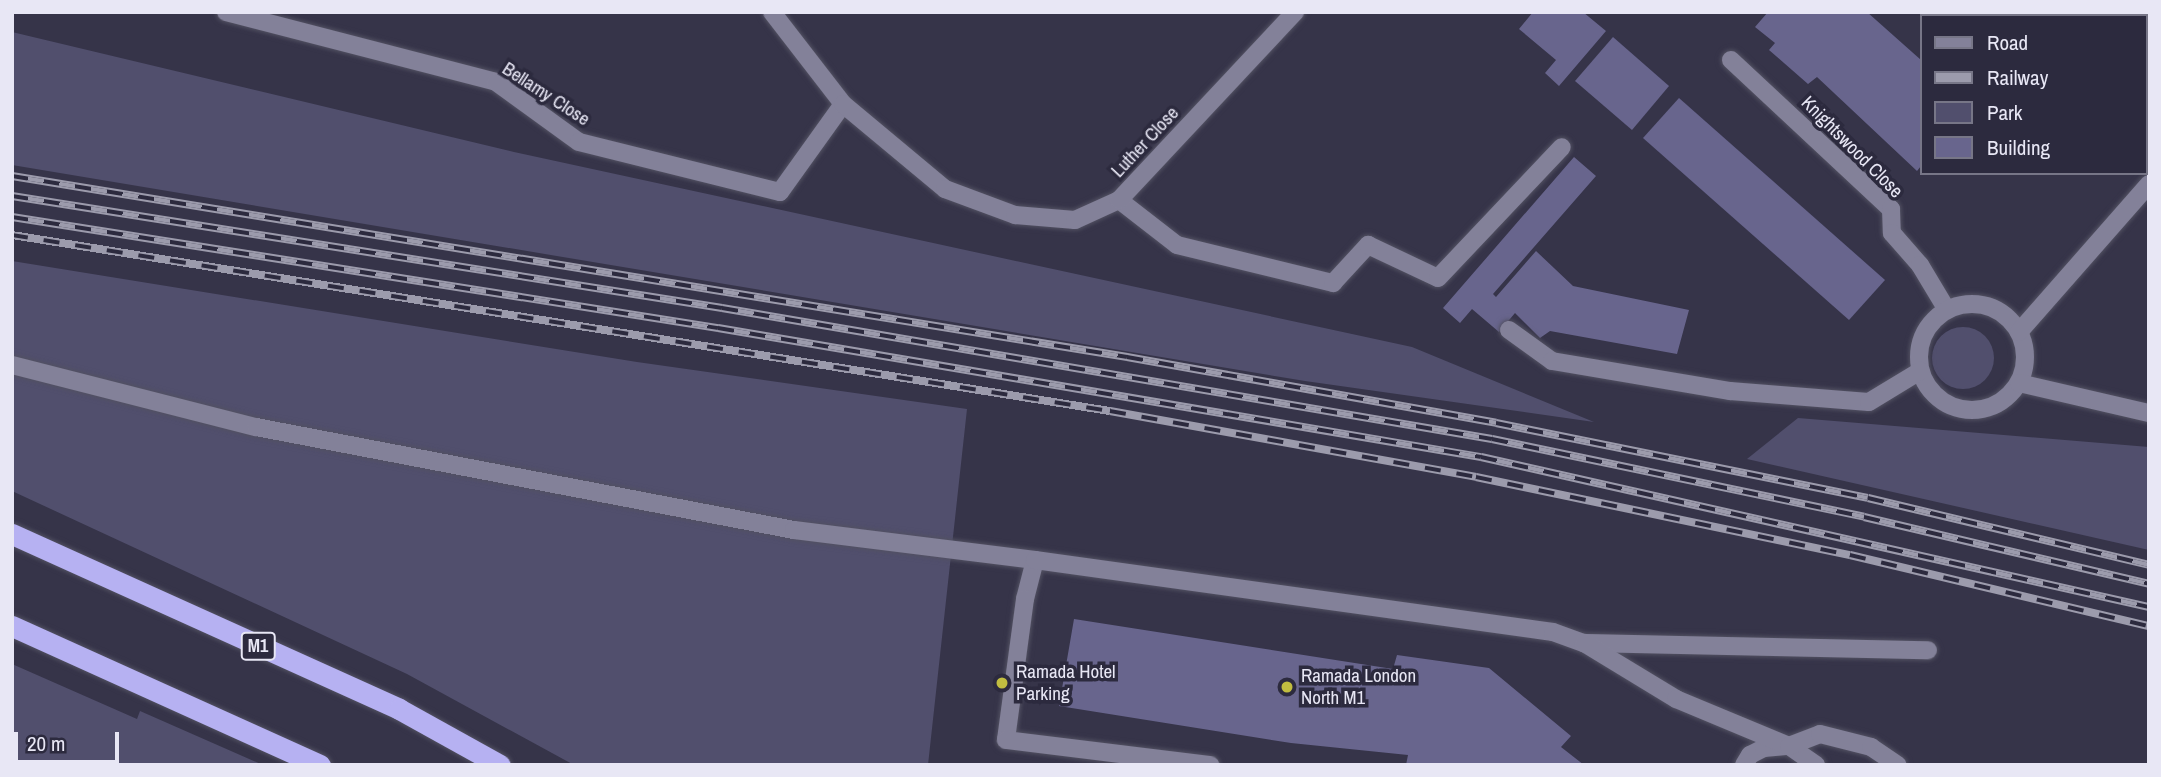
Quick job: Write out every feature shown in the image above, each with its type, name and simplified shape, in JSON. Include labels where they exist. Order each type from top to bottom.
[{"type":"highway","name":"M1","points":[[12,534],[399,709],[500,765]]},
{"type":"highway","points":[[12,626],[320,765]]},
{"type":"street","name":"Bellamy Close","points":[[226,12],[496,82],[579,142],[780,192],[842,104]]},
{"type":"street","name":"Luther Close","points":[[772,12],[842,104],[945,190],[1015,215],[1075,219],[1119,200],[1295,12]]},
{"type":"street","name":"Knightswood Close","points":[[1731,60],[1891,209],[1892,233],[1920,265],[1947,310]]},
{"type":"street","points":[[1119,200],[1177,245],[1332,283],[1368,245],[1438,278],[1562,147]]},
{"type":"street","points":[[2019,332],[2149,184]]},
{"type":"street","points":[[1971,304],[1995,309],[2019,332],[2025,348],[2019,383],[1992,407],[1956,409],[1940,401],[1920,371],[1923,335],[1947,310],[1971,304]]},
{"type":"street","points":[[1509,330],[1552,361],[1730,391],[1869,402],[1920,371]]},
{"type":"street","points":[[12,365],[256,427],[768,525],[1553,632],[1584,643],[1676,699],[1789,746],[1816,765]]},
{"type":"street","points":[[2019,383],[2149,412]]},
{"type":"street","points":[[1035,560],[1025,599],[1006,740],[1210,765]]},
{"type":"street","points":[[1584,643],[1928,650]]},
{"type":"street","points":[[1744,765],[1750,755],[1764,748],[1789,746],[1820,734],[1871,747],[1898,765]]},
{"type":"green space","points":[[12,32],[514,152],[1412,347],[1594,422],[1305,381],[12,165]]},
{"type":"green space","points":[[12,261],[637,362],[967,409],[928,765],[574,765],[407,674],[12,491]]},
{"type":"green space","points":[[1957,327],[1969,327],[1985,336],[1992,346],[1992,370],[1985,380],[1969,389],[1957,389],[1946,384],[1937,375],[1932,364],[1932,352],[1937,341],[1946,332]]},
{"type":"green space","points":[[1798,418],[2149,447],[2149,550],[1747,459]]},
{"type":"green space","points":[[12,664],[137,719],[140,711],[263,765],[12,765]]},
{"type":"building","points":[[1533,12],[1583,12],[1606,31],[1559,86],[1545,73],[1556,60],[1519,29]]},
{"type":"building","points":[[1768,12],[1867,12],[1920,59],[1920,167],[1917,171],[1817,77],[1808,84],[1769,50],[1775,43],[1755,27]]},
{"type":"building","points":[[2026,12],[2051,12],[2050,14]]},
{"type":"building","points":[[1613,37],[1669,86],[1632,130],[1575,81]]},
{"type":"building","points":[[2149,42],[2147,112],[2147,44]]},
{"type":"building","points":[[1679,98],[1885,280],[1849,320],[1643,138]]},
{"type":"building","points":[[1574,157],[1596,176],[1493,294],[1496,297],[1536,251],[1573,286],[1689,310],[1677,354],[1550,331],[1540,338],[1515,313],[1499,332],[1472,309],[1460,323],[1443,308]]},
{"type":"building","name":"Ramada London North M1","points":[[1074,619],[1393,669],[1397,655],[1489,668],[1571,736],[1561,747],[1584,765],[1406,765],[1408,755],[1291,743],[1059,706]]},
{"type":"railway","points":[[12,176],[1127,357],[1496,423],[1868,498],[2149,565]]},
{"type":"railway","points":[[12,196],[722,308],[1492,439],[1864,517],[2149,584]]},
{"type":"railway","points":[[12,217],[718,328],[1481,457],[2149,607]]},
{"type":"railway","points":[[12,235],[1110,411],[1476,477],[1850,555],[2149,626]]},
{"type":"place","name":"Ramada Hotel Parking","points":[[1002,683]]},
{"type":"place","name":"Ramada London North M1","points":[[1287,687]]}]
